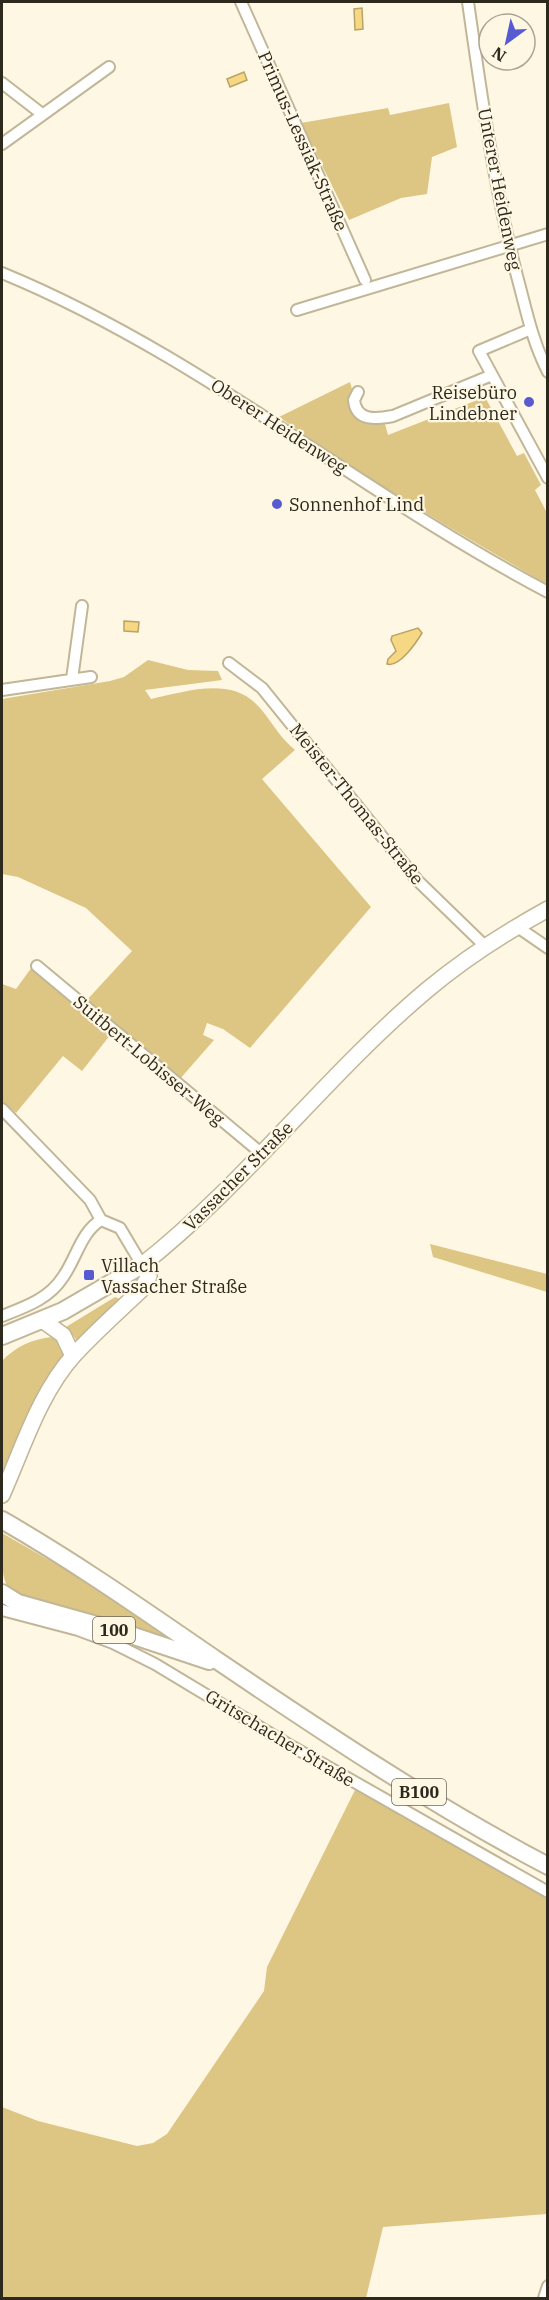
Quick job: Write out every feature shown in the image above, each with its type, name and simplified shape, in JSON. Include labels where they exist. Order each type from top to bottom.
[{"type":"main road","name":"Vassacher Straße","points":[[142,1264],[208,1208],[390,1023],[428,989],[516,926],[548,909]]},
{"type":"main road","points":[[2,1495],[44,1400],[73,1356],[141,1290],[148,1276],[142,1264],[86,1299],[4,1338]]},
{"type":"main road","points":[[42,1320],[63,1335],[73,1356]]},
{"type":"main road","name":"B100","points":[[2,1520],[116,1591],[226,1666],[464,1821],[548,1866]]},
{"type":"main road","name":"100","points":[[2,1593],[18,1603],[125,1633],[226,1666]]},
{"type":"street","name":"Primus-Lessiak-Straße","points":[[241,2],[365,280]]},
{"type":"street","name":"Unterer Heidenweg","points":[[468,2],[484,118],[509,246],[535,347],[548,372]]},
{"type":"street","points":[[2,144],[109,67]]},
{"type":"street","points":[[2,83],[42,114]]},
{"type":"street","points":[[297,310],[548,234]]},
{"type":"street","name":"Oberer Heidenweg","points":[[3,276],[105,323],[192,369],[368,484],[548,592]]},
{"type":"street","points":[[531,329],[479,351],[546,470]]},
{"type":"street","points":[[535,347],[548,344]]},
{"type":"street","points":[[358,392],[354,400],[357,410],[366,418],[376,419],[393,416],[492,375]]},
{"type":"street","points":[[72,679],[82,606]]},
{"type":"street","name":"Meister-Thomas-Straße","points":[[229,663],[262,688],[417,880],[486,947]]},
{"type":"street","points":[[2,690],[91,677]]},
{"type":"street","points":[[516,926],[548,948]]},
{"type":"street","name":"Suitbert-Lobisser-Weg","points":[[37,966],[261,1154]]},
{"type":"street","points":[[2,1109],[90,1200],[101,1220],[120,1228],[142,1264]]},
{"type":"street","points":[[2,1316],[33,1304],[56,1287],[91,1226],[101,1220]]},
{"type":"street","name":"Gritschacher Straße","points":[[2,1610],[78,1630],[113,1642],[155,1664],[286,1743],[548,1892]]},
{"type":"street","points":[[544,2298],[548,2286]]},
{"type":"shaded area","points":[[362,8],[363,29],[355,30],[354,9]]},
{"type":"shaded area","points":[[244,72],[247,80],[230,87],[227,79]]},
{"type":"shaded area","points":[[449,103],[457,147],[432,157],[427,194],[401,198],[349,220],[301,123],[388,108],[390,115]]},
{"type":"shaded area","points":[[350,382],[352,389],[349,396],[353,415],[365,423],[385,424],[388,435],[485,397],[517,456],[524,453],[541,485],[535,490],[547,513],[547,581],[545,583],[410,503],[279,417]]},
{"type":"shaded area","points":[[124,621],[139,622],[138,632],[124,631]]},
{"type":"shaded area","points":[[418,628],[422,633],[407,654],[397,662],[387,664],[388,659],[396,651],[391,640],[392,636]]},
{"type":"shaded area","points":[[148,660],[188,670],[218,671],[222,680],[145,690],[151,699],[193,690],[222,689],[249,698],[260,708],[280,735],[295,750],[262,779],[371,907],[250,1048],[223,1029],[207,1023],[203,1035],[214,1040],[179,1080],[86,1001],[132,951],[86,908],[18,877],[2,874],[2,699],[110,681],[124,677]]},
{"type":"shaded area","points":[[32,967],[111,1034],[82,1071],[63,1056],[16,1113],[2,1101],[2,984],[16,989]]},
{"type":"shaded area","points":[[430,1244],[547,1274],[547,1292],[433,1257]]},
{"type":"shaded area","points":[[115,1297],[120,1299],[118,1304],[78,1342],[66,1327]]},
{"type":"shaded area","points":[[52,1337],[62,1344],[64,1356],[31,1409],[2,1477],[2,1361],[24,1344]]},
{"type":"shaded area","points":[[2,1533],[106,1593],[184,1647],[64,1612],[20,1595],[8,1587],[5,1582]]},
{"type":"shaded area","points":[[356,1788],[547,1898],[547,2214],[383,2227],[366,2298],[2,2298],[2,2107],[38,2121],[137,2146],[153,2143],[167,2134],[264,1991],[267,1967]]},
{"type":"place","name":"Reisebüro Lindebner","points":[[529,402]]},
{"type":"place","name":"Sonnenhof Lind","points":[[277,504]]},
{"type":"place","name":"Villach Vassacher Straße","points":[[89,1275]]}]
